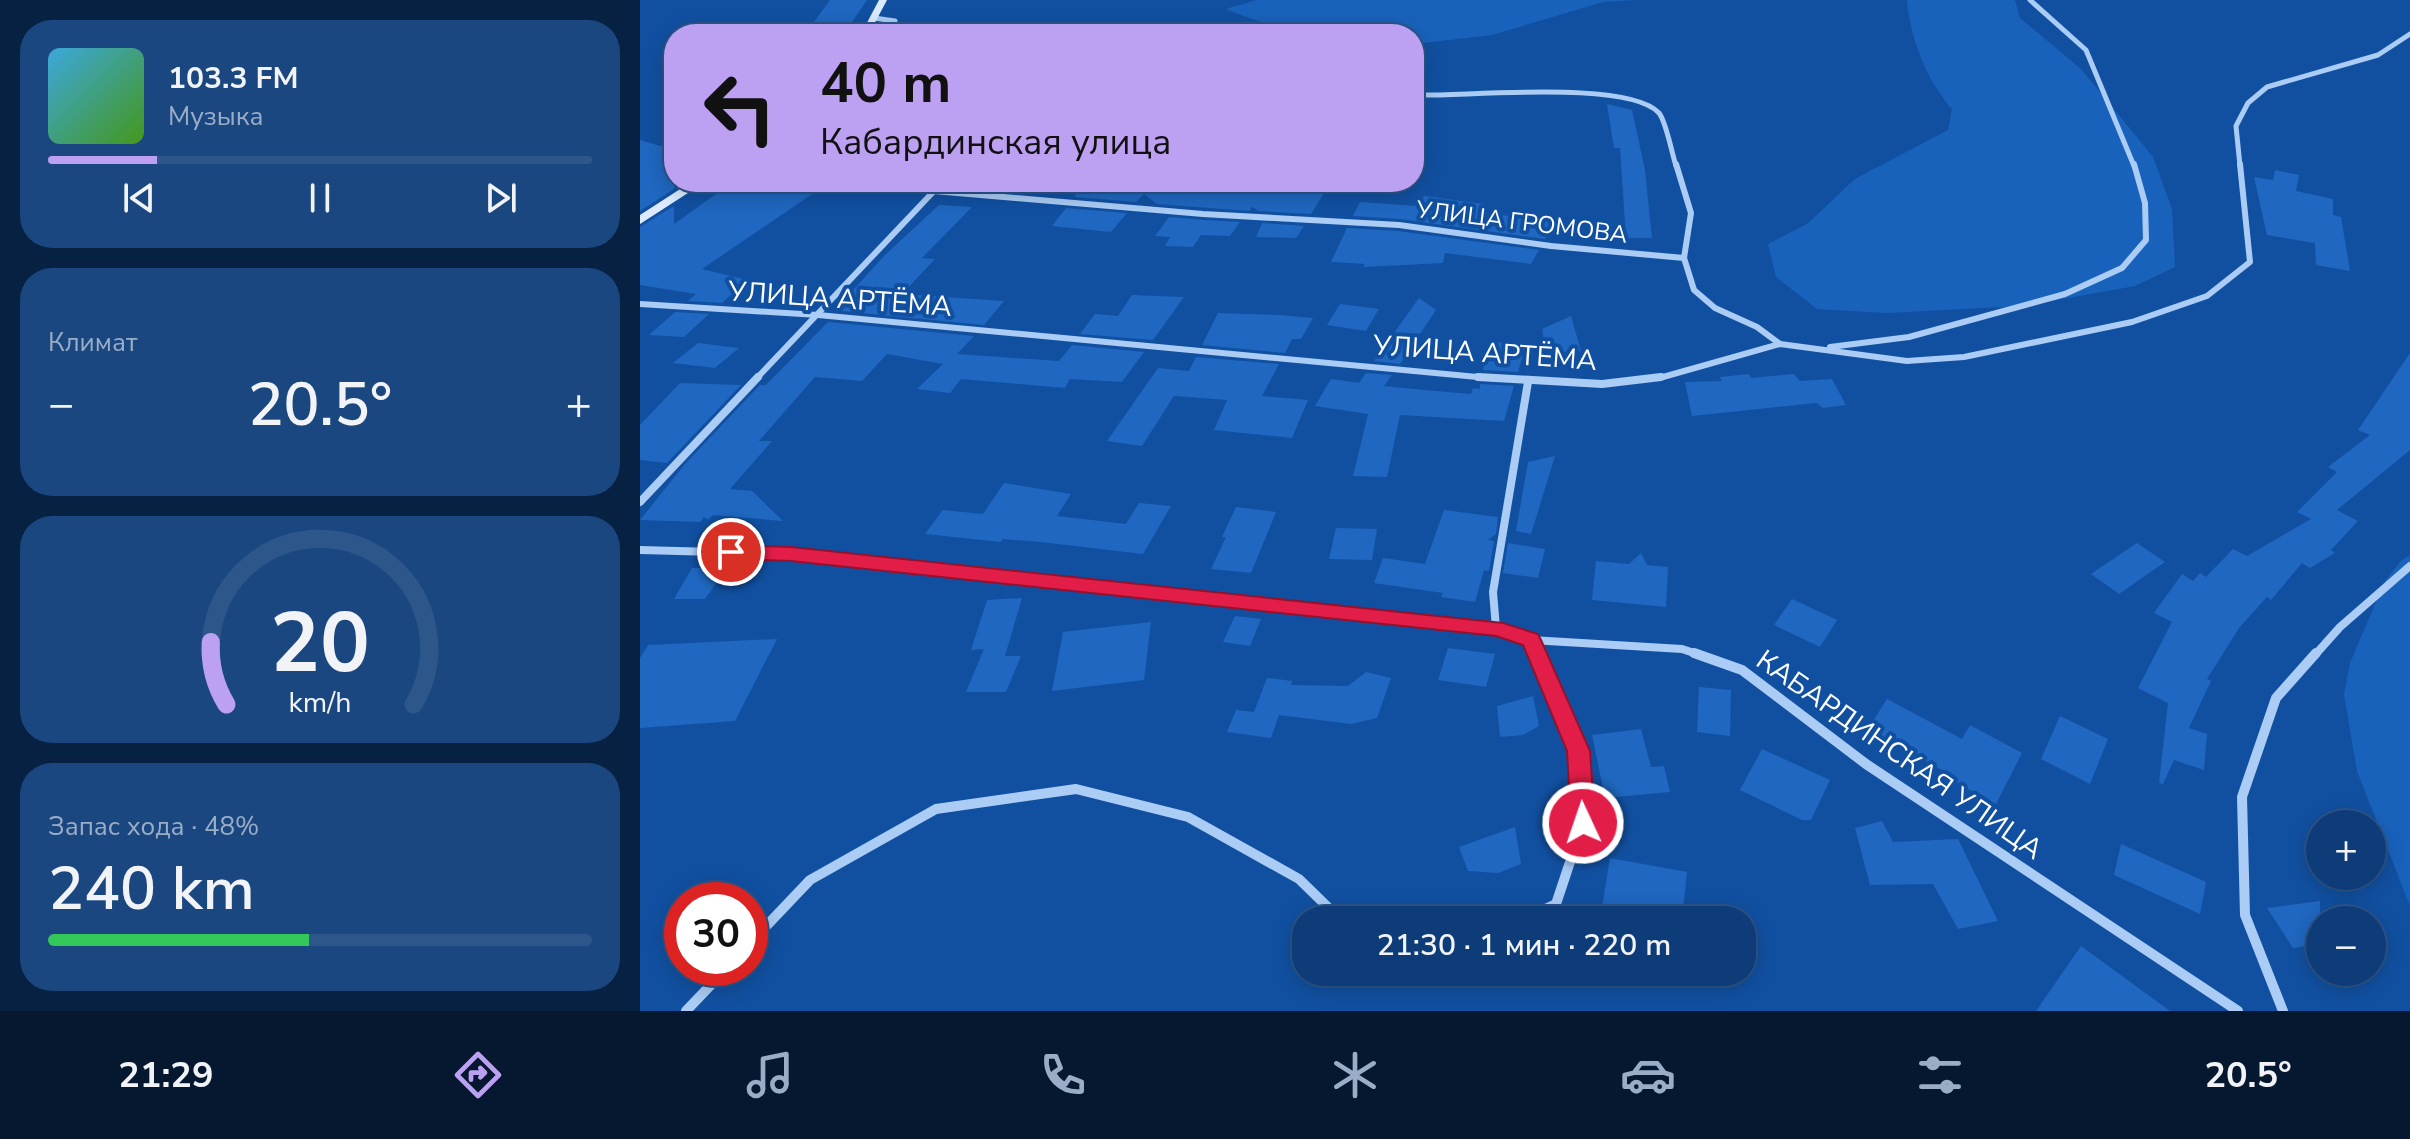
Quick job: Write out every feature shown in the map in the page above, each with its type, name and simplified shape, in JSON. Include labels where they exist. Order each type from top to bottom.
[{"type":"street","points":[[871,24],[883,0]]},
{"type":"street","points":[[1818,349],[1909,337],[2065,294],[2122,268],[2146,240],[2145,203],[2131,154],[2103,85],[2086,50],[2030,0]]},
{"type":"street","points":[[874,18],[895,21],[894,24]]},
{"type":"street","name":"УЛИЦА АРТЁМА","points":[[640,304],[818,315],[1528,382],[1602,384],[1663,377],[1780,344],[1907,361],[1964,357],[2132,322],[2207,296],[2250,262],[2236,126],[2248,103],[2267,87],[2378,55],[2410,34]]},
{"type":"street","points":[[1424,95],[1559,90],[1643,103],[1660,114],[1691,213],[1684,258],[1694,290],[1715,308],[1757,327],[1780,344]]},
{"type":"street","points":[[640,220],[683,192]]},
{"type":"street","points":[[640,502],[818,315],[928,192]]},
{"type":"street","name":"УЛИЦА ГРОМОВА","points":[[991,192],[1203,214],[1399,225],[1551,246],[1684,258]]},
{"type":"street","points":[[1496,628],[1493,592],[1528,382]]},
{"type":"street","name":"КАБАРДИНСКАЯ УЛИЦА","points":[[640,550],[791,554],[1496,628],[1531,640],[1682,649],[1742,670],[1866,764],[2238,1011]]},
{"type":"street","points":[[2283,1011],[2245,915],[2242,797],[2276,698],[2340,627],[2410,566]]},
{"type":"street","points":[[1531,640],[1579,751],[1583,823],[1556,904],[1552,906]]},
{"type":"street","points":[[768,924],[810,880],[936,809],[1076,789],[1188,817],[1299,879],[1327,906]]},
{"type":"street","points":[[686,1011],[710,986]]},
{"type":"shaded area","points":[[1257,0],[1637,0],[1603,2],[1492,35],[1424,43],[1424,24],[1267,24],[1226,9]]},
{"type":"shaded area","points":[[1907,0],[2015,0],[2020,18],[2081,69],[2153,157],[2172,209],[2175,267],[2135,286],[2023,306],[1886,313],[1817,309],[1776,277],[1768,244],[1807,224],[1855,179],[1948,130],[1952,109],[1935,86],[1921,58]]},
{"type":"shaded area","points":[[2410,555],[2410,906],[2386,845],[2386,810],[2372,810],[2357,771],[2344,694],[2350,663],[2385,581]]},
{"type":"building","points":[[830,0],[867,0],[851,24],[812,24]]},
{"type":"building","points":[[1607,104],[1632,110],[1645,170],[1652,238],[1626,238],[1620,148],[1614,148]]},
{"type":"building","points":[[640,140],[664,147],[664,192],[669,192],[640,211]]},
{"type":"building","points":[[2275,170],[2299,175],[2296,191],[2333,199],[2333,215],[2341,217],[2350,271],[2316,265],[2315,243],[2267,235],[2254,177],[2273,180]]},
{"type":"building","points":[[719,192],[815,192],[702,269],[747,280],[722,303],[688,301],[696,294],[640,285],[640,227],[674,206],[674,224]]},
{"type":"building","points":[[1078,192],[1325,192],[1311,214],[1259,211],[1252,207],[1249,211],[1157,204],[1144,194],[1136,202],[1074,197]]},
{"type":"building","points":[[1424,196],[1483,204],[1478,212],[1554,222],[1545,239],[1400,219],[1353,216],[1360,202],[1417,206]]},
{"type":"building","points":[[939,205],[972,207],[922,258],[935,259],[902,294],[1004,301],[984,325],[841,311],[851,302],[843,301],[885,255]]},
{"type":"building","points":[[1066,208],[1127,213],[1111,232],[1052,226]]},
{"type":"building","points":[[1169,217],[1240,222],[1230,236],[1201,235],[1193,247],[1165,246],[1170,237],[1155,236]]},
{"type":"building","points":[[1262,223],[1304,226],[1296,238],[1256,237]]},
{"type":"building","points":[[1347,228],[1398,231],[1539,250],[1531,264],[1445,253],[1443,263],[1363,267],[1365,264],[1331,262]]},
{"type":"building","points":[[1132,295],[1184,297],[1153,340],[1080,334],[1095,314],[1118,316]]},
{"type":"building","points":[[1419,298],[1436,310],[1400,364],[1374,361]]},
{"type":"building","points":[[1340,304],[1379,309],[1366,331],[1327,325]]},
{"type":"building","points":[[675,312],[709,314],[684,337],[649,335]]},
{"type":"building","points":[[1218,313],[1313,318],[1301,339],[1292,339],[1285,353],[1202,345]]},
{"type":"building","points":[[1571,316],[1581,351],[1546,353],[1542,329]]},
{"type":"building","points":[[828,322],[974,336],[957,354],[1059,361],[1072,345],[1144,352],[1122,382],[1070,379],[1065,388],[961,379],[950,393],[917,389],[943,364],[887,354],[862,381],[815,377],[759,441],[772,441],[730,489],[752,491],[783,521],[713,515],[708,520],[704,517],[700,522],[640,520],[685,464],[760,385],[766,385]]},
{"type":"building","points":[[1488,342],[1526,344],[1518,372],[1483,370]]},
{"type":"building","points":[[698,343],[739,348],[715,368],[673,363]]},
{"type":"building","points":[[2410,353],[2410,450],[2337,510],[2358,521],[2331,550],[2335,553],[2310,568],[2302,563],[2271,600],[2267,597],[2239,628],[2207,679],[2211,681],[2189,728],[2207,734],[2204,770],[2174,760],[2163,784],[2159,783],[2168,703],[2138,688],[2172,622],[2154,613],[2182,574],[2193,581],[2200,573],[2206,577],[2233,549],[2247,556],[2311,519],[2297,512],[2337,472],[2328,467],[2370,435],[2358,430]]},
{"type":"building","points":[[1196,357],[1279,364],[1262,396],[1308,400],[1292,438],[1214,430],[1227,400],[1174,396],[1142,446],[1107,441],[1158,368],[1189,371]]},
{"type":"building","points":[[1366,373],[1392,375],[1384,386],[1424,390],[1471,394],[1473,388],[1480,389],[1480,384],[1514,386],[1504,421],[1400,415],[1387,477],[1353,476],[1368,414],[1315,406],[1331,379],[1359,383]]},
{"type":"building","points":[[1749,374],[1751,378],[1794,374],[1800,381],[1832,379],[1846,405],[1823,408],[1817,403],[1692,416],[1685,382],[1722,381],[1720,377]]},
{"type":"building","points":[[680,383],[741,385],[667,463],[640,460],[640,425]]},
{"type":"building","points":[[1555,456],[1531,534],[1516,531],[1528,462]]},
{"type":"building","points":[[1004,483],[1071,494],[1057,516],[1126,524],[1139,503],[1171,506],[1143,554],[1041,542],[1003,539],[1001,542],[925,534],[943,510],[983,514]]},
{"type":"building","points":[[1236,507],[1276,512],[1251,573],[1211,569]]},
{"type":"building","points":[[1444,510],[1498,517],[1496,534],[1488,540],[1494,541],[1489,571],[1484,570],[1475,602],[1441,597],[1443,593],[1374,583],[1383,558],[1425,564]]},
{"type":"building","points":[[1336,528],[1377,529],[1372,560],[1329,559]]},
{"type":"building","points":[[1508,543],[1545,549],[1538,578],[1503,573]]},
{"type":"building","points":[[2137,543],[2165,562],[2119,594],[2091,574]]},
{"type":"building","points":[[1641,553],[1647,565],[1668,567],[1666,607],[1592,600],[1596,561],[1629,564]]},
{"type":"building","points":[[692,568],[727,568],[705,599],[674,599]]},
{"type":"building","points":[[1022,598],[1005,656],[1021,656],[1006,692],[966,692],[984,649],[971,650],[987,600]]},
{"type":"building","points":[[1792,599],[1837,620],[1820,647],[1774,625]]},
{"type":"building","points":[[1235,616],[1261,619],[1250,646],[1223,642]]},
{"type":"building","points":[[1151,622],[1144,680],[1052,691],[1063,632]]},
{"type":"building","points":[[777,639],[735,721],[640,728],[640,658],[648,645]]},
{"type":"building","points":[[1448,648],[1495,654],[1486,687],[1438,680]]},
{"type":"building","points":[[1366,672],[1391,678],[1377,718],[1351,724],[1279,715],[1271,738],[1227,732],[1236,710],[1254,712],[1267,678],[1292,681],[1291,685],[1348,686]]},
{"type":"building","points":[[1699,687],[1731,690],[1730,736],[1697,732]]},
{"type":"building","points":[[1533,696],[1539,726],[1523,735],[1500,737],[1497,706]]},
{"type":"building","points":[[1887,699],[1962,739],[1970,725],[2022,753],[1996,804],[1868,729]]},
{"type":"building","points":[[2060,716],[2108,739],[2090,784],[2041,759]]},
{"type":"building","points":[[1641,729],[1651,767],[1664,766],[1670,792],[1605,798],[1592,735]]},
{"type":"building","points":[[1762,749],[1830,780],[1811,820],[1802,820],[1740,790]]},
{"type":"building","points":[[1882,821],[1893,842],[1958,839],[1998,921],[1958,929],[1933,884],[1870,885],[1855,828]]},
{"type":"building","points":[[1515,827],[1521,864],[1498,873],[1468,871],[1459,847]]},
{"type":"building","points":[[2121,844],[2206,882],[2200,914],[2114,875]]},
{"type":"building","points":[[1610,858],[1687,872],[1683,906],[1602,906]]},
{"type":"building","points":[[2320,901],[2320,906],[2306,906],[2306,946],[2293,948],[2267,908]]},
{"type":"building","points":[[2081,946],[2170,1011],[2036,1011]]},
{"type":"route","points":[[731,552],[791,554],[1496,628],[1531,640],[1579,751],[1583,823]]}]
